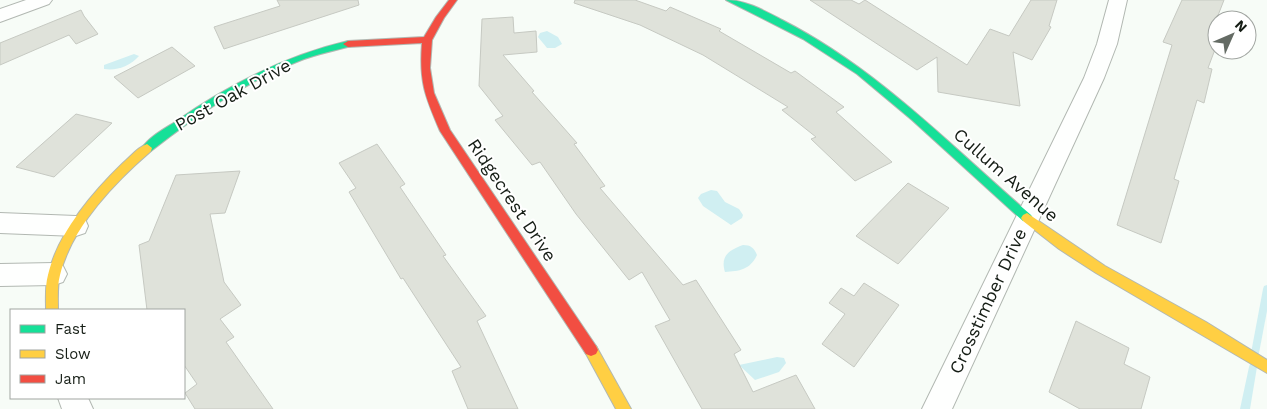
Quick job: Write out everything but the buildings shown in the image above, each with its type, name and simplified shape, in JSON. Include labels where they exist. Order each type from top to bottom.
[{"type":"street","points":[[0,16],[43,0]]},
{"type":"street","name":"Ridgecrest Drive","points":[[453,0],[440,17],[427,40],[425,68],[429,93],[445,131],[589,346],[624,409]]},
{"type":"street","name":"Cullum Avenue","points":[[730,0],[781,23],[821,46],[858,72],[897,101],[1028,218],[1068,250],[1112,277],[1187,318],[1267,367]]},
{"type":"street","name":"Crosstimber Drive","points":[[938,409],[1094,78],[1107,44],[1118,0]]},
{"type":"street","name":"Post Oak Drive","points":[[52,309],[54,274],[76,226],[129,162],[168,131],[201,108],[281,65],[329,48],[379,41],[427,40]]},
{"type":"street","points":[[0,223],[76,226]]},
{"type":"street","points":[[0,275],[54,274]]},
{"type":"water","points":[[547,31],[558,37],[562,44],[555,48],[547,48],[538,37],[540,33]]},
{"type":"water","points":[[134,54],[139,56],[127,65],[114,69],[104,69],[104,65]]},
{"type":"water","points":[[711,190],[717,191],[725,202],[739,209],[743,215],[742,218],[731,225],[703,206],[698,198],[701,194]]},
{"type":"water","points":[[743,245],[750,246],[755,250],[757,255],[754,260],[744,269],[725,272],[724,262],[727,254]]},
{"type":"water","points":[[777,357],[784,358],[786,363],[779,372],[755,380],[739,365]]},
{"type":"waterway","points":[[1255,353],[1267,289]]},
{"type":"waterway","points":[[1245,409],[1253,367]]},
{"type":"traffic: fast","points":[[730,0],[788,27],[825,48],[860,72],[916,117],[1027,218]]},
{"type":"traffic: fast","points":[[147,148],[191,116],[242,84],[296,59],[348,44]]},
{"type":"traffic: slow","points":[[52,309],[54,275],[68,241],[79,223],[106,189],[147,148]]},
{"type":"traffic: slow","points":[[1027,218],[1063,246],[1101,270],[1201,326],[1267,367]]},
{"type":"traffic: slow","points":[[591,350],[624,409]]},
{"type":"traffic: jam","points":[[453,0],[440,17],[427,40],[425,68],[429,93],[445,131],[591,350]]},
{"type":"traffic: jam","points":[[348,44],[427,40]]}]
